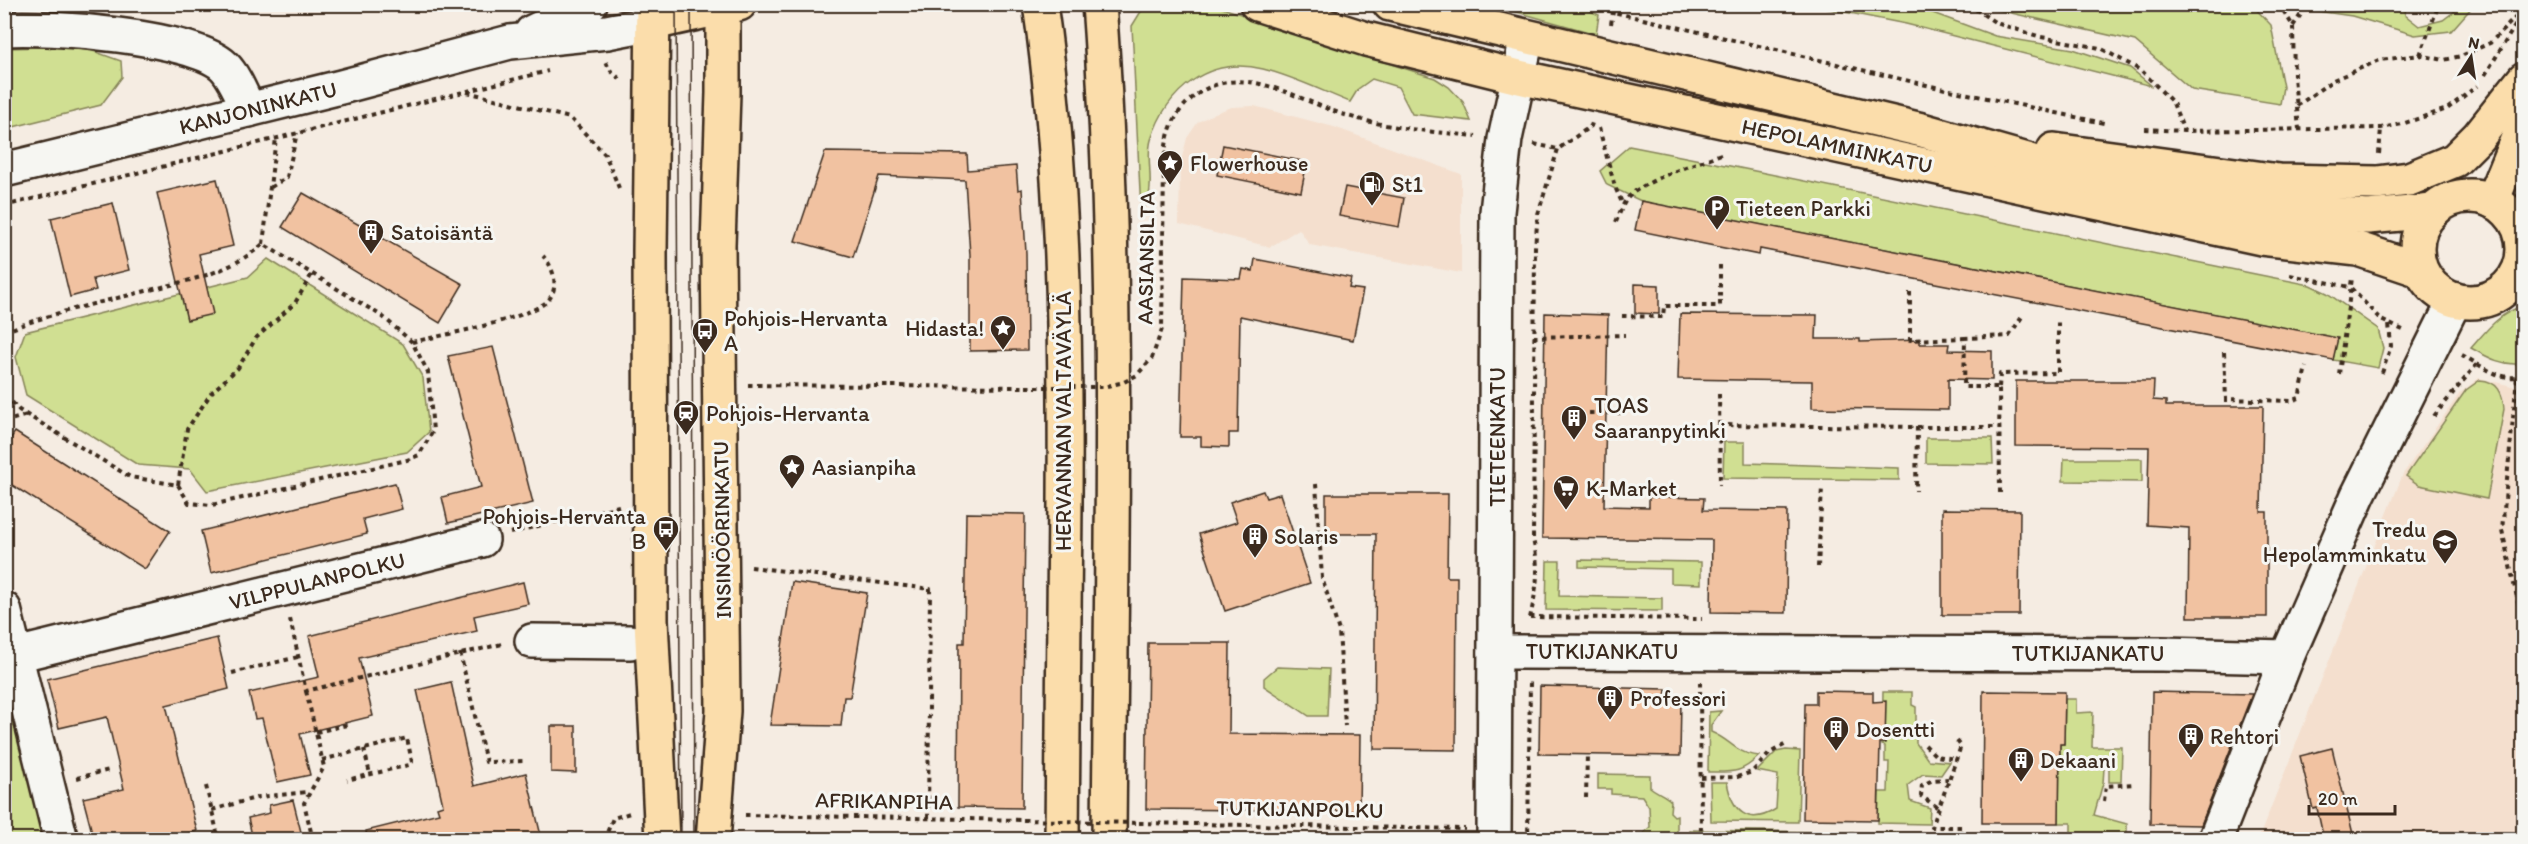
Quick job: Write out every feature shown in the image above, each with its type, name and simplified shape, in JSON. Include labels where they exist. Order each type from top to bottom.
[{"type":"main road","name":"HERVANNAN VALTAVÄYLÄ","points":[[1041,4],[1052,82],[1058,163],[1066,357],[1062,840]]},
{"type":"main road","points":[[1099,4],[1111,225],[1113,424],[1109,840]]},
{"type":"main road","name":"HEPOLAMMINKATU","points":[[1257,4],[1366,39],[1519,77],[2261,238],[2358,249],[2421,270]]},
{"type":"main road","name":"HEPOLAMMINKATU","points":[[1390,4],[1922,130],[2103,182],[2240,207],[2368,217],[2433,211]]},
{"type":"main road","name":"KANJONINKATU","points":[[653,14],[728,6]]},
{"type":"main road","name":"INSINÖÖRINKATU","points":[[713,840],[723,711],[718,245],[728,6]]},
{"type":"main road","points":[[653,14],[650,251],[651,620],[662,840]]},
{"type":"main road","points":[[1922,130],[1943,131],[2280,181],[2377,183],[2409,179],[2455,160],[2478,137],[2523,79]]},
{"type":"main road","points":[[2492,201],[2523,123]]},
{"type":"main road","points":[[2477,196],[2492,201],[2506,210],[2519,230],[2523,253],[2522,268],[2512,282],[2500,293],[2486,300],[2471,303],[2441,294],[2429,284],[2421,270],[2417,254],[2418,238],[2423,224],[2433,211],[2446,202],[2461,197],[2477,196]]},
{"type":"street","name":"KANJONINKATU","points":[[510,42],[590,4]]},
{"type":"street","name":"KANJONINKATU","points":[[4,170],[249,110],[510,42],[607,32],[653,14]]},
{"type":"street","points":[[4,29],[35,27],[172,43],[203,54],[224,66],[249,110]]},
{"type":"street","name":"TIETEENKATU","points":[[1494,840],[1497,212],[1505,138],[1527,37]]},
{"type":"street","points":[[2215,840],[2287,657],[2358,495],[2455,300]]},
{"type":"street","name":"VILPPULANPOLKU","points":[[11,656],[482,540]]},
{"type":"street","points":[[4,609],[11,656],[61,840]]},
{"type":"street","points":[[532,641],[630,642]]},
{"type":"street","name":"TUTKIJANKATU","points":[[1495,652],[2163,654],[2287,657]]},
{"type":"path","points":[[1591,4],[1613,12],[1931,86],[2116,126]]},
{"type":"path","points":[[1611,4],[1613,12]]},
{"type":"path","points":[[1968,4],[1996,23],[2041,37],[2100,48],[2142,71],[2173,103],[2184,131]]},
{"type":"path","points":[[2279,4],[2294,26]]},
{"type":"path","points":[[2300,129],[2294,77],[2294,26],[2308,4]]},
{"type":"path","points":[[2420,56],[2439,4]]},
{"type":"path","points":[[2297,106],[2333,80],[2380,60],[2420,56],[2444,60],[2461,56],[2490,43],[2523,10]]},
{"type":"path","points":[[2484,75],[2523,10]]},
{"type":"path","points":[[4,206],[551,70]]},
{"type":"path","name":"AASIANSILTA","points":[[747,385],[1103,387],[1124,382],[1137,375],[1152,358],[1162,329],[1164,165],[1168,136],[1178,112],[1199,92],[1216,84],[1233,80],[1251,81],[1346,115],[1402,127]]},
{"type":"path","points":[[2139,129],[2184,131],[2381,128],[2402,124],[2447,109],[2478,85]]},
{"type":"path","points":[[465,92],[570,118],[604,154],[623,197]]},
{"type":"path","points":[[1599,128],[1615,187],[1624,205]]},
{"type":"path","points":[[270,188],[287,177],[297,133]]},
{"type":"path","points":[[4,332],[38,318],[218,273],[249,256],[263,244],[276,138]]},
{"type":"path","points":[[1528,840],[1530,617],[1538,589],[1538,562],[1533,539],[1533,337],[1538,214],[1558,149]]},
{"type":"path","points":[[1616,222],[1627,198],[1642,188],[1688,166],[1721,154]]},
{"type":"path","points":[[263,244],[382,316],[412,342],[428,372],[433,431],[419,455],[407,460],[212,505],[189,503],[178,485],[180,460],[187,429],[212,392],[238,368],[256,338],[295,303],[312,274]]},
{"type":"path","points":[[412,342],[534,310],[550,299],[555,282],[550,263],[543,256]]},
{"type":"path","points":[[1622,316],[1662,317],[1664,306],[1720,308],[1720,265]]},
{"type":"path","points":[[2339,374],[2347,328],[2350,287]]},
{"type":"path","points":[[1910,292],[1910,340],[2009,336],[2024,314]]},
{"type":"path","points":[[2000,493],[2000,374],[2058,374],[2058,321]]},
{"type":"path","points":[[2381,375],[2391,346],[2389,324]]},
{"type":"path","points":[[1533,337],[1625,335]]},
{"type":"path","points":[[1965,338],[1964,387],[1999,387]]},
{"type":"path","points":[[2224,352],[2226,400],[2291,401],[2299,398],[2306,368]]},
{"type":"path","points":[[2517,378],[2502,530],[2523,629]]},
{"type":"path","points":[[4,393],[19,410],[130,477],[178,485]]},
{"type":"path","points":[[1719,394],[1720,484]]},
{"type":"path","points":[[1589,413],[1625,413]]},
{"type":"path","points":[[4,422],[27,414]]},
{"type":"path","points":[[1719,425],[2000,427]]},
{"type":"path","points":[[1916,491],[1917,427]]},
{"type":"path","points":[[1316,484],[1322,578],[1339,631],[1345,726]]},
{"type":"path","points":[[1818,567],[1822,487]]},
{"type":"path","points":[[482,540],[629,504]]},
{"type":"path","points":[[750,567],[930,589],[928,818]]},
{"type":"path","points":[[283,589],[324,767],[308,792],[304,803],[312,840]]},
{"type":"path","points":[[1530,617],[1707,619]]},
{"type":"path","points":[[306,691],[460,653],[516,641],[532,641]]},
{"type":"path","points":[[460,653],[486,762],[526,761]]},
{"type":"path","points":[[232,673],[298,657]]},
{"type":"path","points":[[1700,681],[1701,840]]},
{"type":"path","points":[[316,732],[347,725]]},
{"type":"path","points":[[322,760],[407,738],[412,762],[409,765],[347,780]]},
{"type":"path","points":[[1957,741],[1961,746],[1937,807],[1932,827],[1962,826],[1962,840]]},
{"type":"path","points":[[1701,778],[1737,777],[1752,772],[1770,753],[1786,744]]},
{"type":"path","points":[[1925,745],[1936,756],[1956,759]]},
{"type":"path","points":[[364,749],[370,774]]},
{"type":"path","points":[[1586,798],[1587,754]]},
{"type":"path","points":[[77,788],[74,778],[109,770]]},
{"type":"path","points":[[1937,807],[1920,796],[1922,785],[1933,780],[1948,779]]},
{"type":"path","points":[[2104,801],[2106,786],[2135,784]]},
{"type":"path","points":[[206,786],[219,840]]},
{"type":"path","points":[[212,810],[259,797],[308,792]]},
{"type":"path","points":[[604,840],[613,818],[632,813]]},
{"type":"path","name":"AFRIKANPIHA","points":[[744,815],[1136,823]]},
{"type":"path","name":"TUTKIJANPOLKU","points":[[1136,823],[1463,829]]},
{"type":"shaded area","points":[[1254,106],[1334,127],[1461,174],[1461,273],[1310,245],[1299,229],[1270,247],[1179,224],[1180,165],[1187,138],[1198,122],[1215,113],[1232,107]]},
{"type":"shaded area","name":"Tredu Hepolamminkatu","points":[[2479,378],[2516,387],[2523,384],[2523,839],[2258,840],[2403,474],[2460,393]]},
{"type":"green space","points":[[1145,5],[1214,5],[1435,78],[1449,87],[1463,102],[1471,121],[1412,114],[1398,87],[1372,79],[1358,89],[1350,102],[1274,72],[1243,66],[1225,67],[1193,80],[1179,92],[1158,122],[1150,147],[1149,195],[1141,212],[1132,26]]},
{"type":"green space","points":[[1492,5],[1577,5],[1599,15],[1596,34]]},
{"type":"green space","points":[[1809,5],[1911,5],[1995,36],[2073,49],[2130,68],[2152,86],[1906,24]]},
{"type":"green space","points":[[1982,5],[2252,5],[2271,25],[2283,87],[2280,104],[2192,90],[2135,41]]},
{"type":"green space","points":[[2298,5],[2406,5],[2405,15],[2419,26],[2443,20],[2463,5],[2474,5],[2451,31],[2415,35],[2352,16],[2303,9]]},
{"type":"green space","points":[[79,46],[121,61],[122,77],[101,105],[5,129],[5,48]]},
{"type":"green space","points":[[1629,146],[2310,285],[2327,293],[2378,329],[2383,348],[2378,368],[2333,360],[2337,338],[1641,201],[1607,185],[1600,171]]},
{"type":"green space","points":[[268,259],[403,344],[423,378],[429,432],[407,452],[207,491],[190,469],[138,465],[26,395],[16,357],[25,332],[248,277]]},
{"type":"green space","points":[[2523,306],[2523,363],[2502,362],[2471,348],[2500,318]]},
{"type":"green space","points":[[2480,380],[2495,385],[2502,398],[2504,409],[2487,499],[2419,485],[2406,476],[2466,390]]},
{"type":"green space","points":[[1926,438],[1992,438],[1993,464],[1926,463]]},
{"type":"green space","points":[[1724,442],[1745,442],[1745,463],[1899,468],[1899,480],[1723,478]]},
{"type":"green space","points":[[2064,459],[2142,459],[2142,482],[2063,481]]},
{"type":"green space","points":[[1579,560],[1701,562],[1701,584],[1671,583],[1671,569],[1579,567]]},
{"type":"green space","points":[[1547,561],[1560,561],[1559,596],[1662,598],[1662,611],[1546,610]]},
{"type":"green space","points":[[1277,667],[1329,669],[1327,716],[1309,716],[1264,686],[1264,678]]},
{"type":"green space","points":[[4,677],[47,839],[5,839]]},
{"type":"green space","points":[[1883,692],[1912,692],[1912,705],[1916,707],[1916,743],[1928,760],[1950,762],[1941,775],[1923,774],[1908,785],[1910,801],[1930,808],[1929,824],[1878,823],[1879,792],[1888,792],[1889,762],[1885,762],[1885,746],[1882,745]]},
{"type":"green space","points":[[2065,699],[2076,699],[2076,713],[2093,712],[2092,747],[2122,747],[2121,782],[2109,782],[2109,759],[2092,759],[2092,767],[2104,768],[2103,783],[2094,815],[2127,824],[2127,834],[2071,834],[2071,823],[2059,823],[2060,744],[2064,744]]},
{"type":"green space","points":[[1721,711],[1711,725],[1711,732],[1743,752],[1759,756],[1747,766],[1736,771],[1708,772],[1709,712]]},
{"type":"green space","points":[[1800,751],[1798,822],[1711,821],[1710,782],[1727,782],[1737,808],[1750,816],[1766,814],[1776,809],[1778,775],[1757,771],[1776,752]]},
{"type":"green space","points":[[1598,774],[1650,775],[1650,787],[1671,801],[1670,812],[1674,816],[1677,815],[1677,839],[1637,839],[1650,827],[1649,807],[1642,796],[1611,794],[1611,789],[1598,789]]},
{"type":"green space","points":[[1690,830],[2021,835],[2019,840],[1690,840]]},
{"type":"building","points":[[1223,145],[1307,162],[1301,192],[1217,175]]},
{"type":"building","points":[[825,152],[967,154],[968,170],[1016,166],[1018,190],[1022,189],[1026,253],[1027,350],[970,351],[970,255],[965,180],[879,176],[853,257],[795,241]]},
{"type":"building","points":[[217,179],[233,246],[199,254],[213,314],[187,320],[157,193]]},
{"type":"building","name":"St1","points":[[1345,187],[1404,198],[1399,227],[1339,216]]},
{"type":"building","name":"Satoisäntä","points":[[303,193],[463,284],[440,323],[282,227]]},
{"type":"building","points":[[1641,201],[2338,338],[2333,360],[1760,249],[1759,255],[1635,230]]},
{"type":"building","points":[[113,203],[129,270],[93,279],[96,290],[70,297],[51,218]]},
{"type":"building","points":[[1255,259],[1351,278],[1349,288],[1363,290],[1353,340],[1240,316],[1238,433],[1229,433],[1229,447],[1201,446],[1201,437],[1180,437],[1184,277],[1241,279],[1243,269],[1253,271]]},
{"type":"building","points":[[1635,284],[1659,285],[1659,314],[1635,313]]},
{"type":"building","points":[[1545,313],[1608,315],[1604,506],[1649,507],[1649,497],[1704,498],[1703,510],[1787,511],[1786,613],[1711,612],[1712,540],[1542,538]]},
{"type":"building","points":[[1680,314],[1817,315],[1816,339],[1860,339],[1860,342],[1920,340],[1920,344],[1949,344],[1948,350],[1992,351],[1992,380],[1948,379],[1948,410],[1812,408],[1812,381],[1678,379]]},
{"type":"building","points":[[493,347],[533,503],[448,523],[442,497],[481,487],[448,356]]},
{"type":"building","points":[[2016,381],[2154,381],[2153,400],[2166,401],[2166,406],[2263,406],[2261,512],[2267,512],[2267,617],[2188,617],[2189,528],[2147,525],[2149,447],[2016,446]]},
{"type":"building","points":[[15,432],[170,531],[145,569],[4,480],[4,448]]},
{"type":"building","points":[[395,483],[402,509],[363,519],[367,534],[211,573],[201,531]]},
{"type":"building","name":"Solaris","points":[[1263,491],[1266,498],[1280,494],[1310,583],[1225,611],[1199,534],[1237,522],[1230,502]]},
{"type":"building","points":[[1326,494],[1448,494],[1447,577],[1457,577],[1456,750],[1374,749],[1376,534],[1326,534]]},
{"type":"building","points":[[1942,509],[2020,510],[2019,615],[1942,615]]},
{"type":"building","points":[[966,513],[1025,514],[1022,808],[958,807],[959,643],[964,643]]},
{"type":"building","points":[[523,582],[528,604],[474,616],[477,631],[359,658],[373,716],[300,734],[310,775],[277,782],[262,718],[255,719],[249,693],[319,677],[309,636]]},
{"type":"building","points":[[792,582],[867,593],[850,697],[844,697],[841,726],[770,725]]},
{"type":"building","points":[[217,638],[229,689],[166,705],[197,831],[162,840],[94,840],[83,798],[124,789],[107,717],[59,728],[47,679]]},
{"type":"building","points":[[1148,643],[1230,643],[1229,734],[1360,735],[1359,811],[1146,809]]},
{"type":"building","points":[[451,682],[474,786],[526,773],[542,840],[367,840],[366,831],[439,813],[437,807],[443,805],[417,690]]},
{"type":"building","name":"Professori","points":[[1540,686],[1666,689],[1665,698],[1681,699],[1680,756],[1539,754]]},
{"type":"building","name":"Dosentti","points":[[1816,691],[1873,692],[1873,702],[1886,701],[1885,743],[1880,743],[1878,820],[1803,819],[1805,704],[1816,704]]},
{"type":"building","name":"Dekaani","points":[[1983,691],[2065,692],[2064,744],[2060,744],[2059,823],[1982,823]]},
{"type":"building","name":"Rehtori","points":[[2152,692],[2252,694],[2201,825],[2150,824]]},
{"type":"building","points":[[551,726],[576,726],[576,773],[551,772]]},
{"type":"building","points":[[2332,748],[2353,834],[2324,840],[2317,808],[2313,809],[2300,756]]},
{"type":"building","points":[[293,800],[303,840],[253,840],[248,818],[270,813],[269,805]]},
{"type":"tram line","points":[[676,4],[681,840]]},
{"type":"tram line","points":[[691,4],[694,840]]},
{"type":"place","name":"Flowerhouse","points":[[1170,186]]},
{"type":"place","name":"St1","points":[[1372,207]]},
{"type":"place","name":"Tieteen Parkki","points":[[1717,231]]},
{"type":"place","name":"Satoisäntä","points":[[371,255]]},
{"type":"place","name":"Hidasta!","points":[[1003,351]]},
{"type":"place","name":"Pohjois-Hervanta A","points":[[705,354]]},
{"type":"place","name":"Pohjois-Hervanta","points":[[686,436]]},
{"type":"place","name":"TOAS Saaranpytinki","points":[[1574,441]]},
{"type":"place","name":"Aasianpiha","points":[[792,490]]},
{"type":"place","name":"K-Market","points":[[1566,511]]},
{"type":"place","name":"Pohjois-Hervanta B","points":[[666,552]]},
{"type":"place","name":"Solaris","points":[[1255,559]]},
{"type":"place","name":"Tredu Hepolamminkatu","points":[[2445,565]]},
{"type":"place","name":"Professori","points":[[1610,721]]},
{"type":"place","name":"Dosentti","points":[[1836,752]]},
{"type":"place","name":"Rehtori","points":[[2191,759]]},
{"type":"place","name":"Dekaani","points":[[2021,783]]}]
